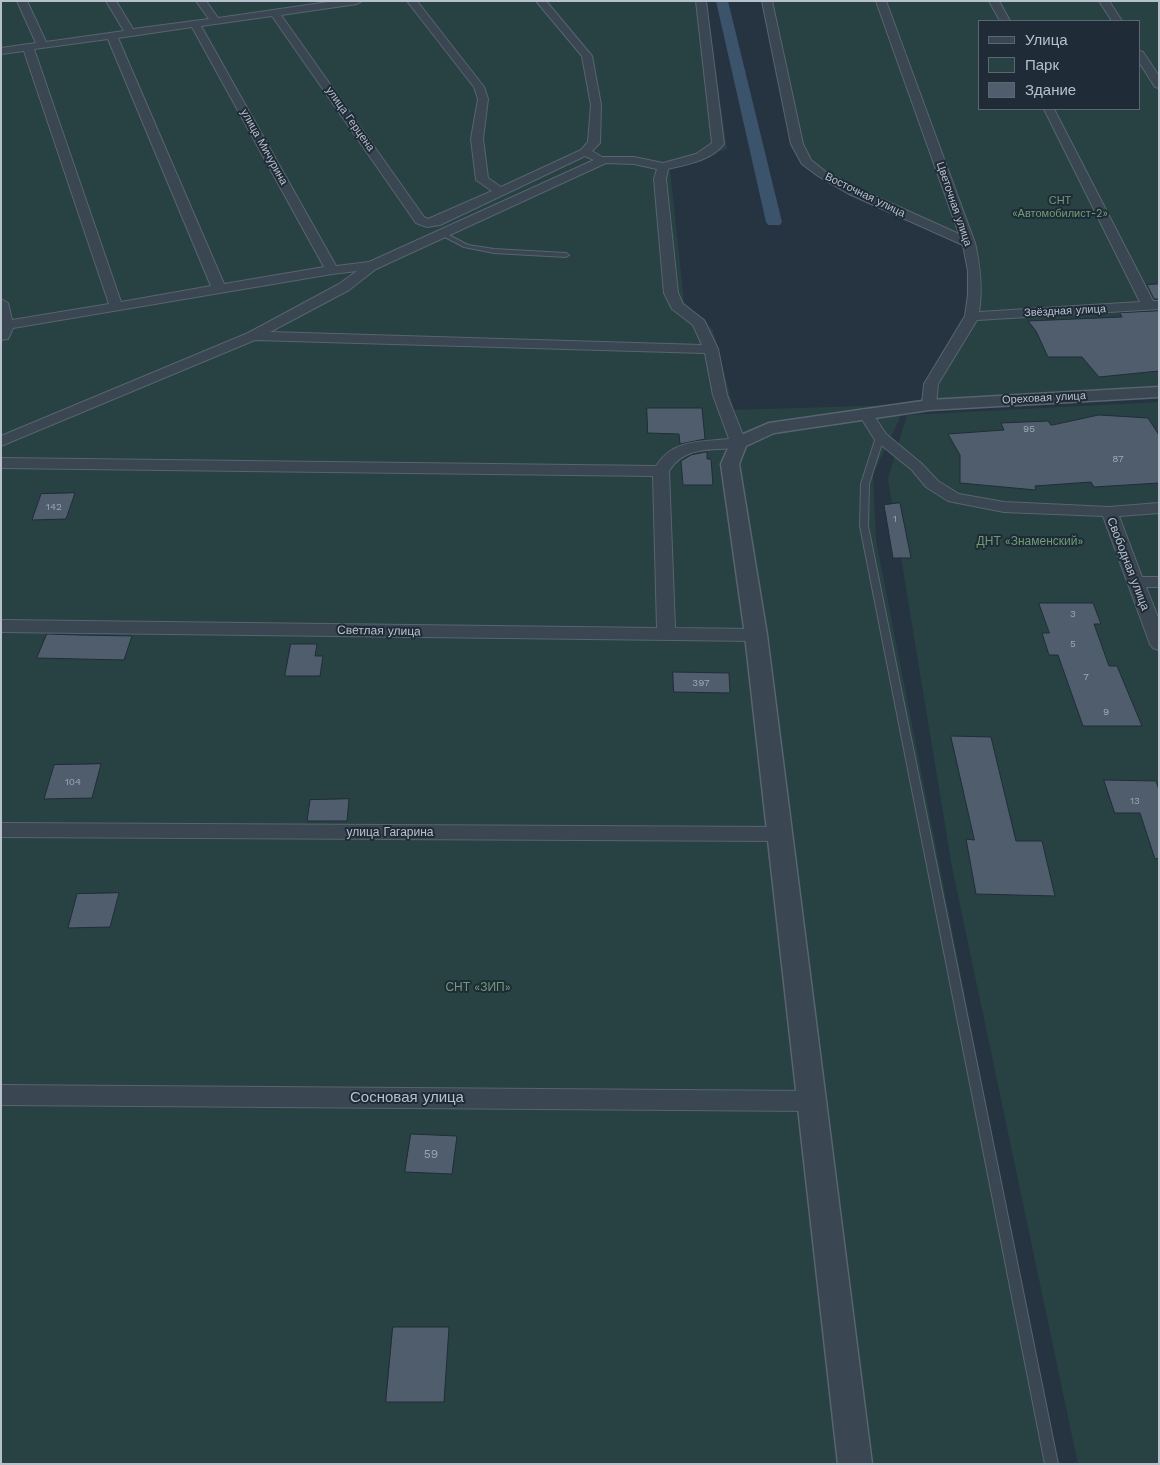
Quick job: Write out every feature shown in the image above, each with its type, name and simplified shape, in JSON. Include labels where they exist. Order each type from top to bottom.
[{"type":"street","points":[[22,1],[42,46]]},
{"type":"street","points":[[111,1],[130,33]]},
{"type":"street","points":[[201,1],[216,21]]},
{"type":"street","points":[[290,1],[297,10]]},
{"type":"street","points":[[1,51],[357,1]]},
{"type":"street","points":[[412,1],[479,87],[483,99],[478,139],[482,180],[500,191],[586,152],[594,144],[596,105],[587,56],[541,1]]},
{"type":"street","points":[[586,152],[604,160],[640,162],[663,166],[701,156],[713,150],[718,144],[701,1]]},
{"type":"street","name":"Восточная улица","points":[[766,1],[797,144],[806,162],[822,174],[853,190],[969,243]]},
{"type":"street","name":"Цветочная улица","points":[[881,1],[969,243],[974,271],[975,295],[972,316],[931,384],[929,405]]},
{"type":"street","points":[[994,1],[1004,20]]},
{"type":"street","points":[[1104,1],[1116,20]]},
{"type":"street","name":"улица Герцена","points":[[275,13],[420,220],[427,223],[436,222],[500,191]]},
{"type":"street","name":"улица Мичурина","points":[[196,24],[332,270]]},
{"type":"street","points":[[112,36],[219,289]]},
{"type":"street","points":[[28,47],[116,306]]},
{"type":"street","points":[[1140,56],[1159,84]]},
{"type":"street","points":[[1050,110],[1154,306]]},
{"type":"street","points":[[1,442],[253,336],[344,287],[372,266],[604,160]]},
{"type":"street","points":[[663,166],[660,179],[671,293],[677,306],[699,322],[711,349],[720,395],[738,443],[730,464],[756,635],[855,1464]]},
{"type":"street","points":[[4,326],[332,270],[372,266]]},
{"type":"street","points":[[1,303],[4,326],[1,339]]},
{"type":"street","name":"Звёздная улица","points":[[972,316],[1154,306]]},
{"type":"street","points":[[253,336],[711,349]]},
{"type":"street","name":"Ореховая улица","points":[[738,443],[769,428],[929,405],[1159,392]]},
{"type":"street","points":[[865,413],[880,437],[918,467],[932,484],[954,498],[1004,506],[1109,512],[1159,508]]},
{"type":"street","points":[[666,634],[661,471],[670,458],[685,448],[738,443]]},
{"type":"street","points":[[1,463],[661,471]]},
{"type":"street","name":"Свободная улица","points":[[1109,512],[1159,644]]},
{"type":"street","points":[[1135,582],[1159,582]]},
{"type":"street","name":"Светлая улица","points":[[1,626],[756,635]]},
{"type":"street","name":"улица Гагарина","points":[[1,830],[779,834]]},
{"type":"street","name":"Сосновая улица","points":[[1,1095],[813,1102]]},
{"type":"lane","points":[[443,234],[466,246],[494,251],[566,255]]},
{"type":"lane","points":[[880,437],[865,484],[864,526],[1052,1464]]},
{"type":"green space","name":"СНТ «ЗИП»","points":[[1,1],[706,1],[727,149],[670,169],[684,302],[713,330],[734,410],[899,405],[900,418],[873,474],[876,540],[1056,1464],[1,1464]]},
{"type":"green space","name":"СНТ «Автомобилист-2»","points":[[767,1],[1159,1],[1159,392],[929,405],[931,384],[972,315],[969,243],[853,191],[806,162]]},
{"type":"green space","name":"ДНТ «Знаменский»","points":[[1159,402],[1159,1464],[1078,1464],[952,867],[888,479],[907,415]]},
{"type":"building","points":[[1159,284],[1159,299],[1154,299],[1147,285]]},
{"type":"building","points":[[1159,311],[1159,371],[1099,377],[1082,357],[1048,357],[1036,331],[1028,321],[1122,317],[1120,313]]},
{"type":"building","points":[[647,408],[702,408],[705,439],[680,444],[679,434],[648,433]]},
{"type":"building","points":[[1099,415],[1148,418],[1159,435],[1159,483],[1094,487],[1091,482],[1035,486],[1036,490],[960,483],[960,455],[948,434],[1004,430],[1001,423],[1048,421],[1051,425]]},
{"type":"building","points":[[707,452],[707,459],[711,459],[713,485],[683,485],[681,461],[691,455]]},
{"type":"building","points":[[75,493],[66,519],[32,520],[41,494]]},
{"type":"building","points":[[900,503],[911,558],[893,558],[884,505]]},
{"type":"building","points":[[1039,603],[1093,603],[1101,624],[1094,624],[1109,666],[1117,666],[1142,726],[1083,726],[1058,655],[1049,655],[1042,633],[1049,633]]},
{"type":"building","points":[[47,634],[132,636],[124,660],[37,658]]},
{"type":"building","points":[[291,644],[317,644],[315,656],[323,656],[320,676],[285,676]]},
{"type":"building","points":[[673,672],[729,673],[730,693],[674,692]]},
{"type":"building","points":[[951,736],[991,737],[1016,841],[1042,841],[1055,896],[976,894],[966,839],[974,840]]},
{"type":"building","points":[[101,764],[92,798],[44,799],[54,765]]},
{"type":"building","points":[[1104,780],[1156,781],[1159,790],[1159,858],[1155,859],[1140,813],[1115,813]]},
{"type":"building","points":[[349,799],[347,821],[307,821],[310,800]]},
{"type":"building","points":[[119,893],[110,927],[68,928],[77,894]]},
{"type":"building","points":[[411,1134],[457,1136],[452,1174],[405,1172]]},
{"type":"building","points":[[393,1327],[449,1327],[444,1402],[386,1402]]},
{"type":"waterway","points":[[722,1],[774,222]]}]
